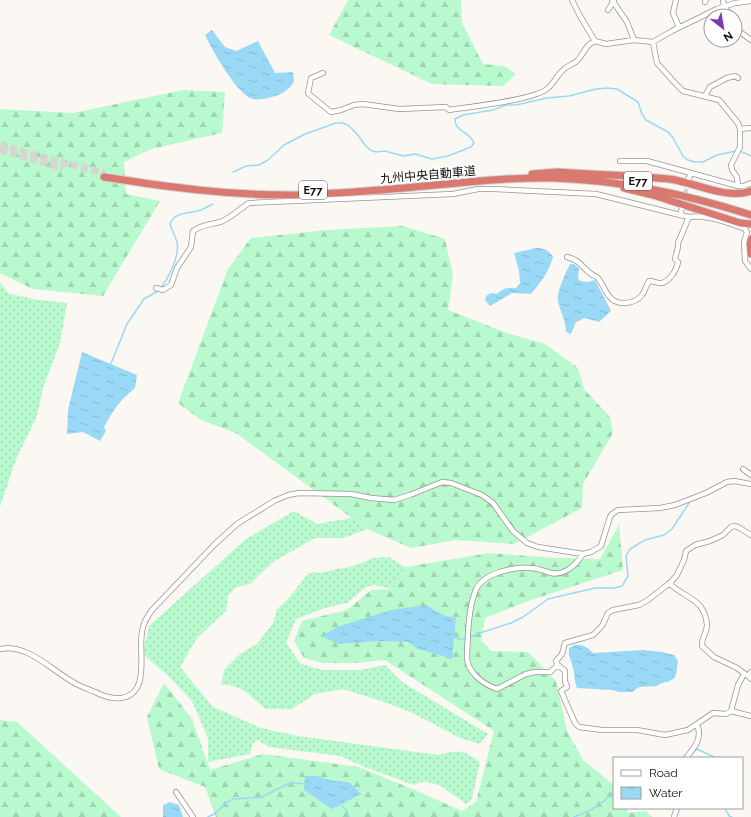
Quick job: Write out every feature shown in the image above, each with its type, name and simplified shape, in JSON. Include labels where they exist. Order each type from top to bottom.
[{"type":"highway","points":[[522,175],[558,172],[671,180],[725,192],[738,193],[751,191]]},
{"type":"highway","name":"九州中央自動車道","points":[[751,211],[689,192],[636,181],[578,176],[522,175],[340,190],[301,191],[248,190],[195,186],[105,175],[195,190],[287,195],[341,193],[466,182],[551,178],[640,186],[692,197],[751,215]]},
{"type":"highway","points":[[466,182],[555,182],[613,186],[653,195],[740,223],[751,224]]},
{"type":"highway","points":[[751,239],[751,254]]},
{"type":"street","points":[[572,0],[595,41],[606,44],[634,40],[652,42],[679,27],[724,6],[750,1]]},
{"type":"street","points":[[676,0],[673,13],[679,27]]},
{"type":"street","points":[[723,0],[724,6]]},
{"type":"street","points":[[608,10],[613,1],[627,22],[634,40]]},
{"type":"street","points":[[324,73],[312,78],[308,93],[331,112],[354,105],[363,104],[399,109],[446,107],[449,110],[524,97],[544,91],[564,69],[577,60],[585,48],[595,41]]},
{"type":"street","points":[[652,42],[657,63],[674,82],[683,90],[719,100],[738,123],[740,129],[740,146],[731,163],[731,168],[737,178],[738,186]]},
{"type":"street","points":[[705,96],[710,87],[728,78],[735,76],[738,78]]},
{"type":"street","points":[[740,129],[751,128]]},
{"type":"street","points":[[620,161],[647,161],[738,186],[744,186],[751,183]]},
{"type":"street","points":[[688,180],[691,173]]},
{"type":"street","points":[[156,288],[163,290],[171,285],[177,268],[191,247],[193,231],[200,226],[221,222],[249,203],[453,194],[478,189],[562,191],[596,194],[680,216],[695,216],[726,222],[745,229],[747,232],[744,242],[745,261],[751,269]]},
{"type":"street","points":[[680,216],[682,208]]},
{"type":"street","points":[[568,257],[574,259],[590,274],[597,277],[609,297],[618,303],[627,303],[637,300],[642,295],[649,281],[662,283],[673,273],[678,262],[675,259],[678,243],[690,217]]},
{"type":"street","points":[[744,469],[751,474]]},
{"type":"street","points":[[0,650],[8,648],[18,650],[46,664],[74,683],[116,699],[126,697],[133,693],[139,685],[141,677],[141,633],[144,622],[152,610],[215,544],[237,524],[274,501],[288,495],[299,493],[351,494],[394,500],[442,482],[451,483],[482,495],[493,503],[513,531],[527,543],[538,547],[583,554],[591,552],[601,546],[610,518],[612,514],[618,510],[660,508],[675,505],[706,493],[727,482],[734,481],[751,484]]},
{"type":"street","points":[[750,714],[731,711],[726,714],[711,714],[688,730],[666,735],[637,730],[602,730],[579,727],[575,722],[561,691],[567,687],[564,671],[556,661],[562,654],[565,643],[593,635],[602,626],[606,615],[610,611],[640,605],[669,583],[680,569],[686,551],[695,545],[718,538],[734,526],[751,535]]},
{"type":"street","points":[[558,665],[550,672],[535,672],[526,674],[497,689],[489,686],[475,675],[467,664],[472,605],[475,591],[478,584],[489,576],[518,568],[532,568],[551,573],[564,572],[572,567],[583,554]]},
{"type":"street","points":[[669,583],[695,599],[704,612],[707,630],[702,640],[702,646],[714,657],[737,668],[748,676]]},
{"type":"street","points":[[731,711],[738,685],[751,672]]},
{"type":"street","points":[[687,757],[696,746],[699,738],[699,730],[697,725]]},
{"type":"street","points":[[176,792],[193,817]]},
{"type":"green space","points":[[348,0],[461,0],[462,23],[483,64],[504,66],[516,74],[503,86],[432,84],[329,35]]},
{"type":"green space","points":[[183,90],[225,92],[222,133],[151,149],[124,162],[126,194],[160,201],[103,296],[33,289],[0,273],[0,109],[73,113]]},
{"type":"green space","points":[[403,226],[445,239],[453,275],[448,310],[507,333],[545,344],[578,368],[584,389],[610,417],[613,433],[583,484],[582,508],[514,544],[456,540],[411,548],[367,529],[236,433],[201,420],[178,403],[228,269],[251,238],[327,230]]},
{"type":"green space","points":[[0,282],[8,293],[32,299],[67,303],[60,343],[43,388],[37,416],[16,459],[0,507]]},
{"type":"green space","points":[[294,511],[317,524],[351,518],[367,529],[344,538],[315,538],[273,562],[250,584],[236,587],[228,596],[226,611],[197,638],[180,667],[213,707],[261,728],[298,736],[438,755],[451,752],[460,752],[469,755],[480,762],[472,799],[466,804],[441,786],[425,781],[414,785],[367,768],[340,756],[269,747],[258,740],[253,743],[250,754],[208,762],[208,738],[192,701],[167,675],[143,654],[149,626],[246,539]]},
{"type":"green space","points":[[619,525],[623,570],[531,600],[485,618],[481,640],[491,651],[528,652],[556,681],[567,731],[583,760],[613,784],[613,809],[627,809],[627,813],[646,811],[652,817],[216,817],[205,787],[159,769],[147,717],[164,683],[192,719],[210,770],[263,754],[359,767],[462,811],[476,802],[494,731],[385,660],[355,663],[323,663],[304,658],[294,641],[302,621],[347,610],[371,590],[392,589],[405,567],[489,553],[556,558],[600,559]]},
{"type":"green space","points":[[389,557],[405,567],[392,589],[375,585],[366,587],[347,603],[325,608],[296,619],[286,643],[301,664],[322,670],[360,670],[385,665],[402,682],[488,734],[480,744],[460,738],[411,712],[343,689],[315,694],[292,709],[265,709],[240,689],[234,686],[221,685],[224,670],[240,654],[257,644],[273,623],[277,609],[287,600],[307,575],[313,572],[320,573],[357,565],[373,558]]},
{"type":"green space","points":[[0,720],[17,722],[121,817],[0,817]]},
{"type":"water","points":[[212,30],[225,47],[236,51],[258,41],[275,73],[293,72],[294,82],[283,93],[273,97],[253,99],[246,95],[232,81],[205,35]]},
{"type":"water","points":[[536,248],[546,250],[553,257],[547,272],[531,294],[512,293],[490,306],[485,300],[486,296],[491,293],[497,294],[506,288],[516,288],[520,283],[519,271],[514,253]]},
{"type":"water","points":[[570,264],[574,264],[579,268],[578,278],[580,281],[588,282],[595,280],[611,311],[599,322],[585,318],[576,322],[571,334],[566,332],[558,302],[558,293]]},
{"type":"water","points":[[82,352],[137,375],[135,388],[114,410],[104,427],[106,431],[100,441],[83,432],[67,434],[68,410]]},
{"type":"water","points":[[426,605],[443,615],[456,618],[452,660],[418,649],[408,642],[379,641],[339,644],[322,636],[337,627],[391,610]]},
{"type":"water","points":[[574,645],[585,646],[593,653],[643,650],[674,655],[678,661],[676,675],[673,679],[657,686],[639,687],[632,692],[577,688],[569,653],[569,648]]},
{"type":"water","points":[[305,776],[317,776],[332,781],[350,783],[361,794],[332,809],[304,790]]},
{"type":"water","points":[[170,802],[179,805],[183,817],[163,817],[163,805]]},
{"type":"waterway","points":[[233,172],[246,166],[259,165],[268,160],[284,145],[305,134],[336,123],[348,125],[370,150],[376,152],[385,151],[404,156],[415,154],[432,159],[448,156],[471,147],[474,143],[472,139],[455,123],[455,119],[463,115],[493,110],[506,105],[516,105],[547,98],[569,96],[596,89],[608,88],[617,89],[638,102],[642,114],[646,120],[668,132],[683,156],[688,160],[703,162],[717,155],[736,151]]},
{"type":"waterway","points":[[740,151],[751,156]]},
{"type":"waterway","points":[[161,288],[170,272],[178,247],[170,224],[172,220],[179,215],[201,210],[213,204]]},
{"type":"waterway","points":[[110,366],[127,324],[144,299],[158,291]]},
{"type":"waterway","points":[[470,637],[511,623],[523,617],[548,599],[595,588],[615,588],[622,586],[628,576],[626,556],[630,549],[645,540],[664,535],[672,529],[689,503]]},
{"type":"waterway","points":[[453,637],[463,640],[466,639]]},
{"type":"waterway","points":[[692,753],[697,749],[714,757]]},
{"type":"waterway","points":[[208,817],[216,813],[226,803],[233,799],[262,797],[285,785],[293,783],[306,784]]},
{"type":"waterway","points":[[574,817],[596,807],[613,793]]},
{"type":"waterway","points":[[340,803],[346,810],[349,817]]},
{"type":"waterway","points":[[726,809],[729,816],[732,817]]},
{"type":"tunnel","points":[[0,145],[105,173]]},
{"type":"tunnel","points":[[0,150],[63,168]]},
{"type":"tunnel","points":[[683,206],[688,180]]}]
